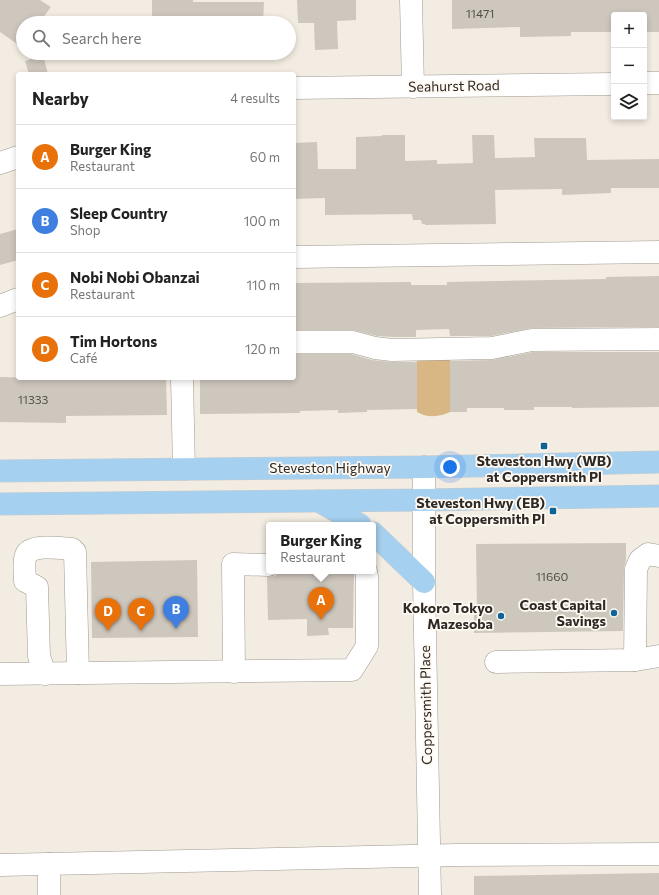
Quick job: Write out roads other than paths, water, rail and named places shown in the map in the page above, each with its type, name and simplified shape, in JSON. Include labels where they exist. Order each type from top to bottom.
[{"type":"main road","name":"Steveston Highway","points":[[0,471],[424,467],[659,462]]},
{"type":"main road","points":[[0,504],[659,496]]},
{"type":"main road","points":[[318,500],[355,522]]},
{"type":"main road","points":[[376,536],[424,582]]},
{"type":"street","points":[[411,0],[413,87]]},
{"type":"street","points":[[647,84],[659,83]]},
{"type":"street","name":"Seahurst Road","points":[[296,88],[611,84]]},
{"type":"street","points":[[0,164],[16,158]]},
{"type":"street","points":[[296,257],[659,252]]},
{"type":"street","points":[[0,306],[16,300]]},
{"type":"street","points":[[296,342],[353,342],[375,348],[392,350],[492,348],[532,340],[659,339]]},
{"type":"street","points":[[182,380],[184,469]]},
{"type":"street","name":"Coppersmith Place","points":[[424,467],[424,582],[430,895]]},
{"type":"street","points":[[45,674],[39,656],[37,587],[25,581],[25,556],[27,552],[34,548],[72,549],[75,552],[78,673]]},
{"type":"street","points":[[635,660],[636,569],[640,560],[648,554],[659,556]]},
{"type":"street","points":[[234,672],[233,564],[266,565]]},
{"type":"street","points":[[0,674],[352,670],[366,646],[366,574]]},
{"type":"street","points":[[496,662],[635,660],[659,656]]},
{"type":"street","points":[[0,865],[429,856],[659,854]]},
{"type":"street","points":[[49,864],[49,895]]},
{"type":"place","name":"Steveston Hwy (WB) at Coppersmith Pl","points":[[544,446]]},
{"type":"place","name":"Steveston Hwy (EB) at Coppersmith Pl","points":[[553,511]]},
{"type":"place","name":"Coast Capital Savings","points":[[614,613]]},
{"type":"place","name":"Kokoro Tokyo Mazesoba","points":[[501,616]]},
{"type":"place","name":"Burger King","points":[[321,620]]},
{"type":"place","name":"Sleep Country","points":[[176,629]]},
{"type":"place","name":"Tim Hortons","points":[[108,631]]},
{"type":"place","name":"Nobi Nobi Obanzai","points":[[141,631]]}]
